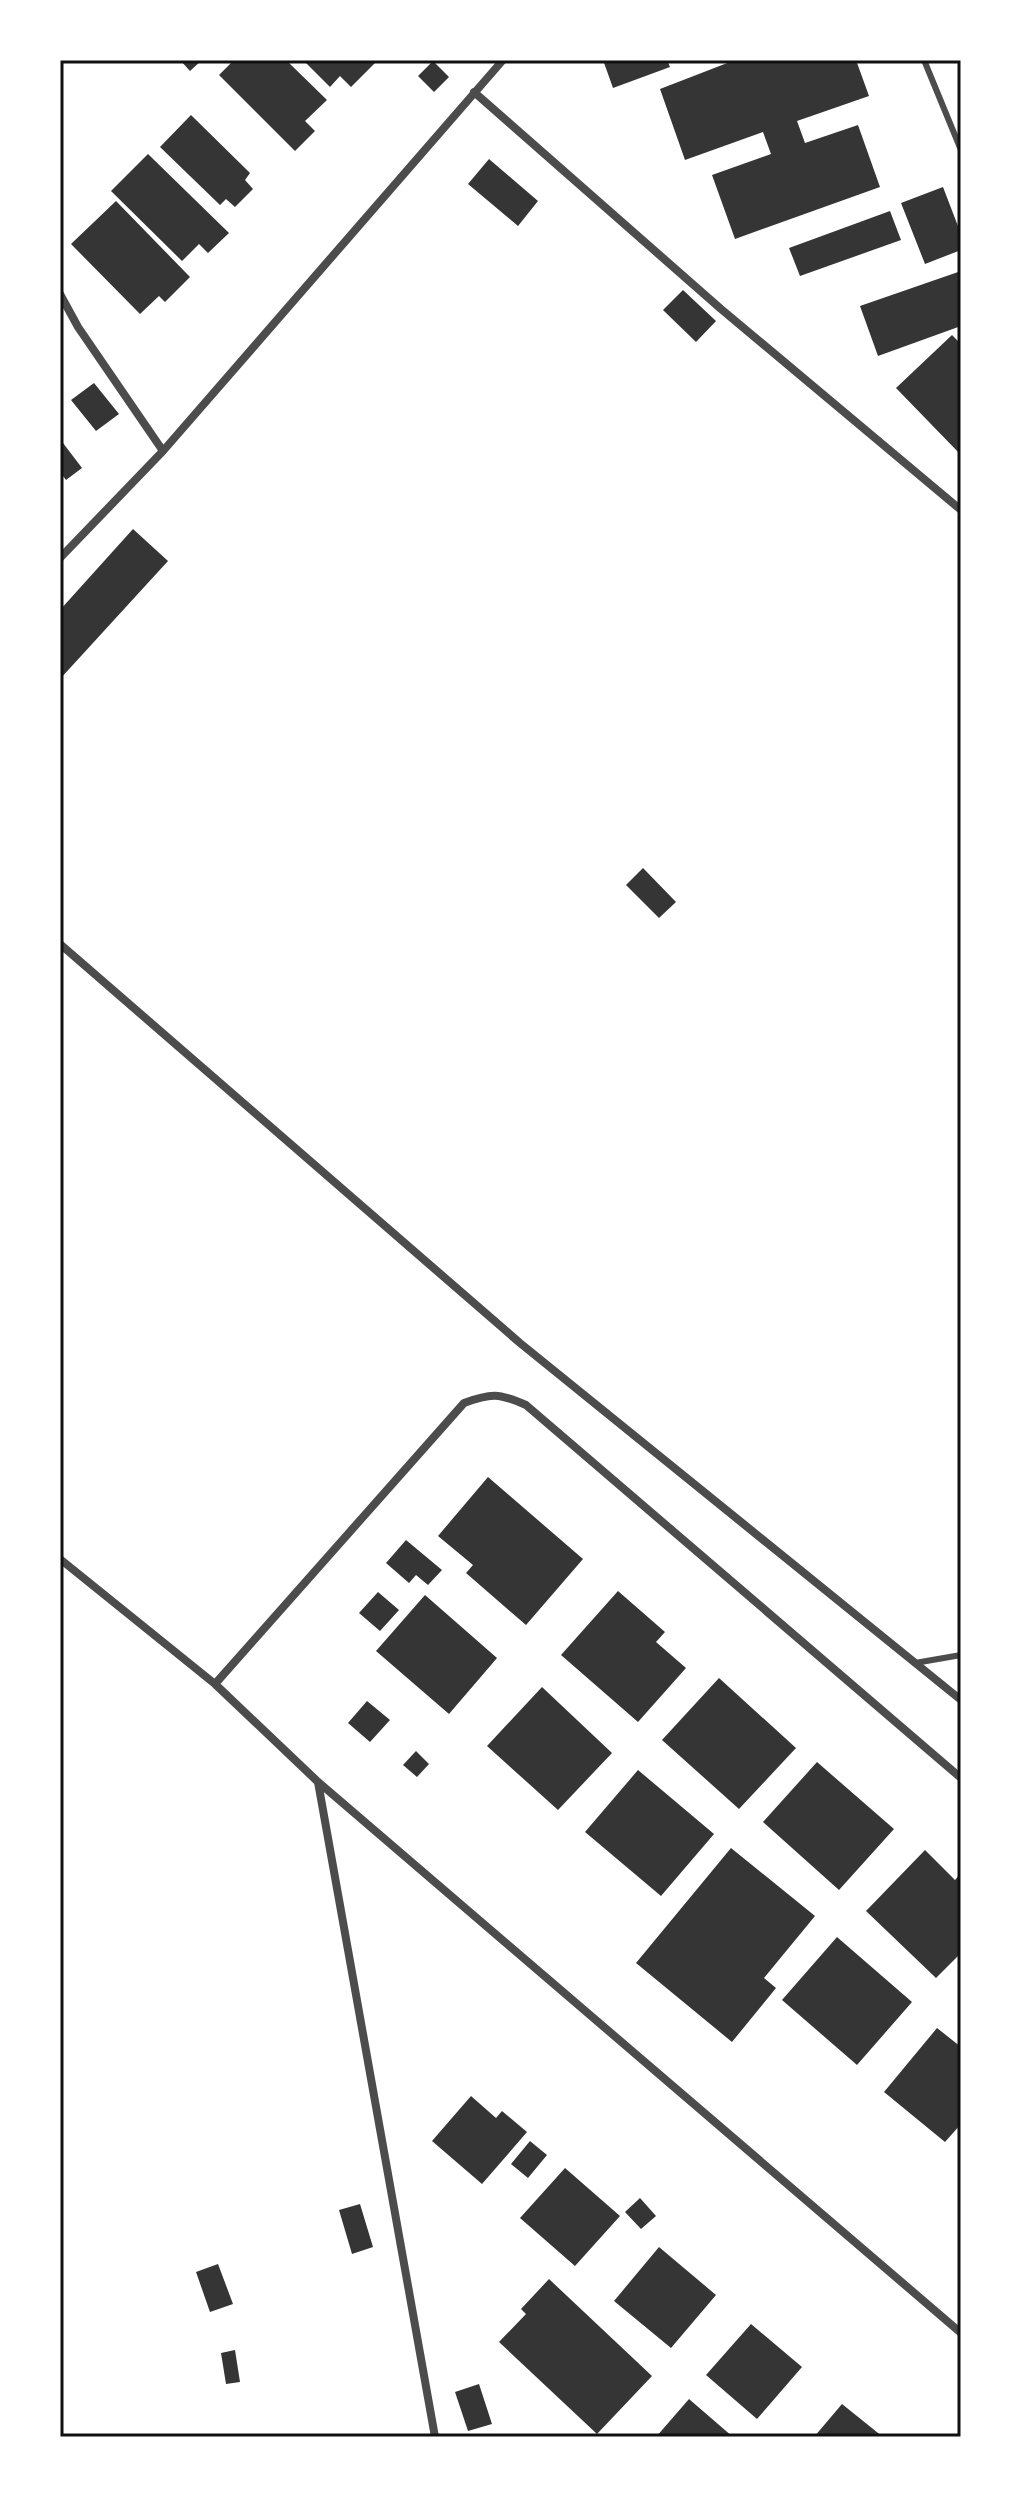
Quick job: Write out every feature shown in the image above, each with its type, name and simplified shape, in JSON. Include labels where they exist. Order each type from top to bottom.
[{"type":"street","points":[[60,558],[163,451],[503,60]]},
{"type":"street","points":[[474,92],[721,309],[961,510]]},
{"type":"street","points":[[60,294],[78,327],[163,451]]},
{"type":"street","points":[[60,944],[520,1343],[961,1700]]},
{"type":"street","points":[[215,1684],[464,1403],[486,1394],[504,1395],[526,1405],[961,1778]]},
{"type":"street","points":[[60,1559],[215,1684],[317,1781],[961,2333]]},
{"type":"street","points":[[317,1781],[435,2437]]},
{"type":"lane","points":[[924,60],[961,150]]},
{"type":"lane","points":[[915,1663],[961,1655]]},
{"type":"building","points":[[180,60],[202,60],[190,71]]},
{"type":"building","points":[[234,60],[286,60],[327,100],[305,121],[315,131],[295,151],[219,75]]},
{"type":"building","points":[[303,60],[378,60],[351,87],[340,76],[330,87]]},
{"type":"building","points":[[603,60],[667,60],[670,67],[613,88]]},
{"type":"building","points":[[735,60],[856,60],[869,96],[797,121],[805,143],[858,125],[880,187],[735,239],[712,175],[771,154],[763,132],[685,160],[660,89]]},
{"type":"building","points":[[433,61],[449,77],[434,92],[418,76]]},
{"type":"building","points":[[191,115],[250,173],[245,180],[253,189],[235,207],[226,199],[220,205],[160,147]]},
{"type":"building","points":[[148,154],[229,233],[208,253],[199,244],[182,261],[111,191]]},
{"type":"building","points":[[489,159],[538,201],[518,226],[468,184]]},
{"type":"building","points":[[943,187],[961,234],[961,250],[925,264],[901,203]]},
{"type":"building","points":[[116,201],[190,277],[165,302],[159,296],[140,314],[71,244]]},
{"type":"building","points":[[890,211],[901,240],[800,276],[789,248]]},
{"type":"building","points":[[961,271],[961,326],[878,356],[860,306]]},
{"type":"building","points":[[683,290],[716,321],[696,342],[663,310]]},
{"type":"building","points":[[952,335],[961,344],[961,455],[896,388]]},
{"type":"building","points":[[94,383],[119,414],[96,431],[71,400]]},
{"type":"building","points":[[60,439],[82,468],[66,480],[60,472]]},
{"type":"building","points":[[133,529],[168,561],[60,679],[60,610]]},
{"type":"building","points":[[643,868],[676,902],[659,918],[626,885]]},
{"type":"building","points":[[488,1477],[583,1559],[526,1625],[466,1573],[473,1565],[438,1536]]},
{"type":"building","points":[[406,1540],[442,1570],[428,1585],[416,1575],[409,1583],[386,1563]]},
{"type":"building","points":[[618,1591],[665,1632],[656,1642],[686,1668],[638,1722],[561,1655]]},
{"type":"building","points":[[378,1592],[399,1610],[380,1631],[359,1613]]},
{"type":"building","points":[[425,1595],[497,1658],[449,1714],[376,1651]]},
{"type":"building","points":[[719,1678],[796,1748],[739,1809],[662,1740]]},
{"type":"building","points":[[542,1687],[612,1753],[558,1810],[487,1746]]},
{"type":"building","points":[[367,1701],[390,1720],[370,1742],[348,1723]]},
{"type":"building","points":[[416,1751],[429,1764],[417,1777],[403,1765]]},
{"type":"building","points":[[817,1762],[894,1829],[839,1890],[763,1822]]},
{"type":"building","points":[[638,1770],[714,1834],[661,1896],[585,1832]]},
{"type":"building","points":[[731,1848],[815,1916],[764,1978],[776,1988],[732,2042],[636,1963]]},
{"type":"building","points":[[925,1850],[955,1880],[961,1873],[961,1953],[936,1978],[866,1911]]},
{"type":"building","points":[[837,1937],[912,2002],[857,2065],[782,2000]]},
{"type":"building","points":[[937,2028],[961,2047],[961,2124],[945,2142],[884,2092]]},
{"type":"building","points":[[471,2096],[496,2118],[502,2111],[527,2132],[482,2184],[432,2141]]},
{"type":"building","points":[[530,2141],[547,2155],[528,2178],[511,2164]]},
{"type":"building","points":[[565,2168],[620,2216],[575,2266],[520,2218]]},
{"type":"building","points":[[640,2198],[656,2216],[641,2229],[625,2212]]},
{"type":"building","points":[[360,2204],[373,2247],[352,2254],[339,2210]]},
{"type":"building","points":[[659,2247],[716,2295],[671,2348],[614,2301]]},
{"type":"building","points":[[218,2264],[233,2304],[210,2312],[196,2272]]},
{"type":"building","points":[[549,2279],[652,2376],[597,2434],[499,2342],[526,2314],[521,2309]]},
{"type":"building","points":[[751,2324],[802,2367],[757,2419],[706,2375]]},
{"type":"building","points":[[235,2350],[240,2382],[226,2384],[221,2353]]},
{"type":"building","points":[[479,2384],[492,2424],[468,2431],[455,2392]]},
{"type":"building","points":[[689,2399],[733,2437],[656,2437]]},
{"type":"building","points":[[842,2404],[883,2437],[814,2437]]}]
